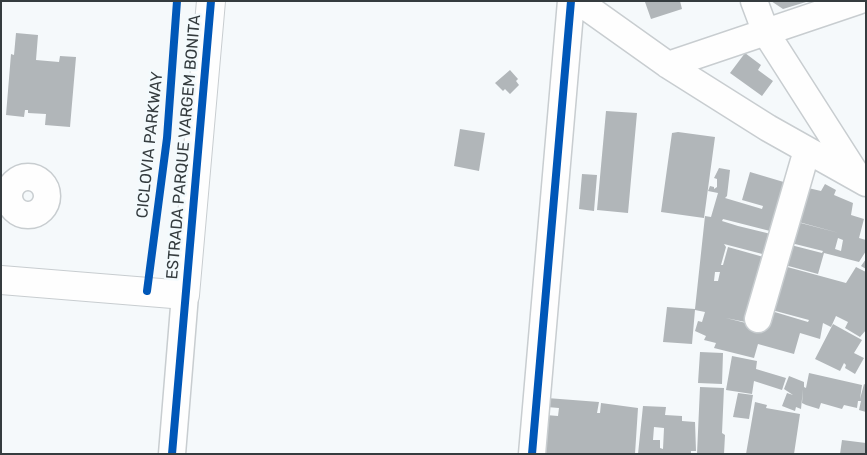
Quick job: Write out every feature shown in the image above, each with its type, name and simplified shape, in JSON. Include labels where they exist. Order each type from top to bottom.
[{"type":"street","name":"ESTRADA PARQUE VARGEM BONITA","points":[[186,295],[211,1]]},
{"type":"street","points":[[532,454],[571,1]]},
{"type":"street","points":[[578,1],[668,65],[807,150],[863,181]]},
{"type":"street","points":[[754,1],[766,33],[863,181]]},
{"type":"street","points":[[668,65],[858,1]]},
{"type":"street","points":[[758,319],[807,150]]},
{"type":"street","points":[[1,280],[186,295],[172,454]]},
{"type":"building","points":[[680,1],[682,9],[651,19],[645,2]]},
{"type":"building","points":[[771,1],[806,1],[806,2],[783,9]]},
{"type":"building","points":[[16,33],[38,35],[36,60],[59,62],[60,56],[76,57],[70,127],[45,125],[46,114],[28,113],[28,110],[25,110],[24,117],[6,115],[11,54],[14,55]]},
{"type":"building","points":[[745,53],[761,65],[758,70],[773,81],[762,96],[730,73]]},
{"type":"building","points":[[510,70],[518,79],[516,81],[519,85],[510,94],[505,89],[503,91],[495,83]]},
{"type":"building","points":[[606,111],[637,113],[628,213],[597,210]]},
{"type":"building","points":[[460,129],[485,133],[479,171],[454,166]]},
{"type":"building","points":[[678,132],[715,137],[704,218],[661,212],[672,133]]},
{"type":"building","points":[[719,168],[730,170],[727,196],[725,198],[762,209],[763,206],[742,200],[750,172],[787,183],[774,232],[723,219],[722,221],[775,235],[770,256],[724,244],[726,247],[721,265],[723,265],[728,247],[767,258],[750,323],[726,318],[762,327],[768,310],[808,322],[809,320],[768,309],[780,265],[846,283],[856,267],[866,272],[866,330],[860,337],[845,328],[848,322],[836,316],[831,327],[823,323],[820,339],[800,333],[794,354],[758,344],[754,358],[714,348],[716,343],[704,340],[706,336],[695,331],[698,321],[702,322],[705,312],[695,310],[692,344],[663,342],[667,307],[695,309],[705,216],[711,217],[718,193],[708,191],[710,186],[714,187],[714,189],[717,187],[717,179],[714,178]],"holes":[[[715,272],[720,272],[718,281],[714,281]]]},
{"type":"building","points":[[582,174],[597,175],[594,211],[579,209]]},
{"type":"building","points":[[825,184],[836,190],[834,195],[853,203],[851,215],[864,219],[859,238],[866,240],[866,251],[859,262],[824,253],[818,274],[781,264],[787,244],[822,253],[823,251],[787,242],[793,221],[839,233],[795,221],[804,187],[821,191]],"holes":[[[838,238],[843,240],[841,251],[835,249]]]},
{"type":"building","points":[[866,259],[866,269],[861,266]]},
{"type":"building","points":[[833,324],[862,340],[854,353],[864,358],[855,374],[845,368],[846,365],[844,363],[840,371],[815,359]]},
{"type":"building","points":[[700,352],[723,353],[722,384],[698,383]]},
{"type":"building","points":[[732,356],[757,361],[756,369],[786,378],[782,390],[754,381],[752,394],[726,390]]},
{"type":"building","points":[[809,373],[862,385],[860,399],[864,384],[866,385],[866,412],[859,410],[861,401],[858,401],[857,408],[844,405],[842,409],[821,403],[819,409],[806,405],[802,403],[803,389],[801,409],[796,407],[795,411],[782,406],[787,393],[793,395],[784,389],[789,376],[804,382],[804,387],[806,388]]},
{"type":"building","points":[[700,387],[724,388],[722,433],[725,435],[724,454],[697,454]]},
{"type":"building","points":[[738,393],[753,395],[749,419],[733,417]]},
{"type":"building","points":[[547,398],[599,402],[597,413],[600,413],[601,403],[638,408],[635,454],[542,454],[546,415],[558,416],[559,408],[547,407]]},
{"type":"building","points":[[755,402],[767,405],[766,408],[800,414],[794,454],[746,454]]},
{"type":"building","points":[[643,406],[666,407],[665,415],[682,416],[682,421],[695,422],[696,451],[691,451],[691,454],[638,454]],"holes":[[[654,427],[664,428],[663,449],[660,448],[660,440],[653,440]]]},
{"type":"building","points":[[842,440],[866,443],[866,454],[840,454]]},
{"type":"cycle path","name":"CICLOVIA PARKWAY","points":[[147,291],[167,138],[177,1]]},
{"type":"cycle path","points":[[172,454],[211,1]]},
{"type":"cycle path","points":[[532,454],[571,1]]}]
